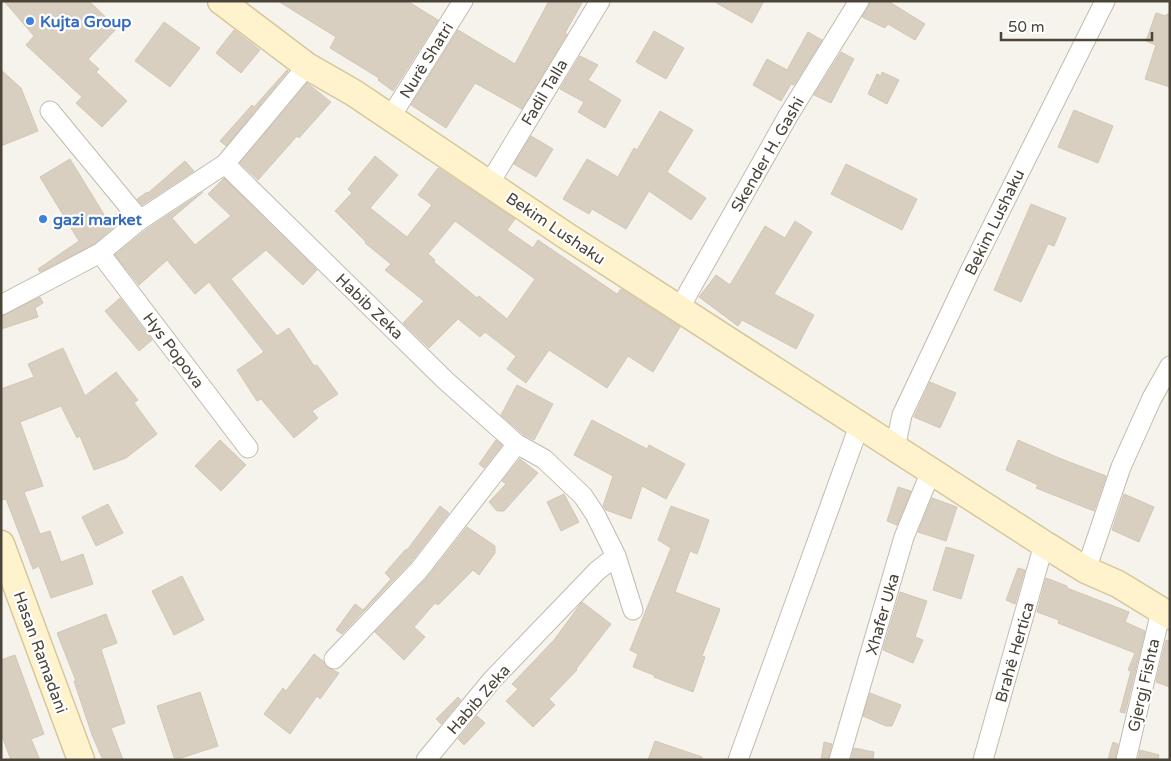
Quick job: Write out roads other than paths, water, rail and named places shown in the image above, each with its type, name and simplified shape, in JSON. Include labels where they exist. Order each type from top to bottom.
[{"type":"street","name":"Bekim Lushaku","points":[[221,1],[307,66],[354,93],[489,184],[859,426],[1086,570],[1118,584],[1165,614]]},
{"type":"street","name":"Nurë Shatri","points":[[390,118],[463,1]]},
{"type":"street","name":"Fadil Talla","points":[[489,184],[600,1]]},
{"type":"street","name":"Skender H. Gashi","points":[[679,309],[788,116],[859,1]]},
{"type":"street","name":"Bekim Lushaku","points":[[895,448],[902,415],[963,286],[1079,51],[1106,1]]},
{"type":"street","points":[[1,305],[100,252],[140,220],[225,164],[307,66]]},
{"type":"street","points":[[50,111],[140,220]]},
{"type":"street","name":"Habib Zeka","points":[[225,164],[446,381],[517,444],[544,459],[583,496],[595,514],[616,556],[633,610]]},
{"type":"street","name":"Hys Popova","points":[[100,252],[248,448]]},
{"type":"street","points":[[1086,570],[1121,467],[1152,398],[1170,366]]},
{"type":"street","points":[[738,760],[859,426]]},
{"type":"street","points":[[334,658],[419,570],[517,444]]},
{"type":"street","name":"Xhafer Uka","points":[[838,760],[904,537],[931,471]]},
{"type":"street","name":"Hasan Ramadani","points":[[1,544],[81,760]]},
{"type":"street","name":"Brahë Hertica","points":[[984,760],[1044,544]]},
{"type":"street","name":"Habib Zeka","points":[[426,760],[492,680],[597,571],[616,556]]},
{"type":"street","name":"Gjergj Fishta","points":[[1126,760],[1165,614]]},
{"type":"place","name":"Kujta Group","points":[[30,21]]},
{"type":"place","name":"gazi market","points":[[43,219]]}]
